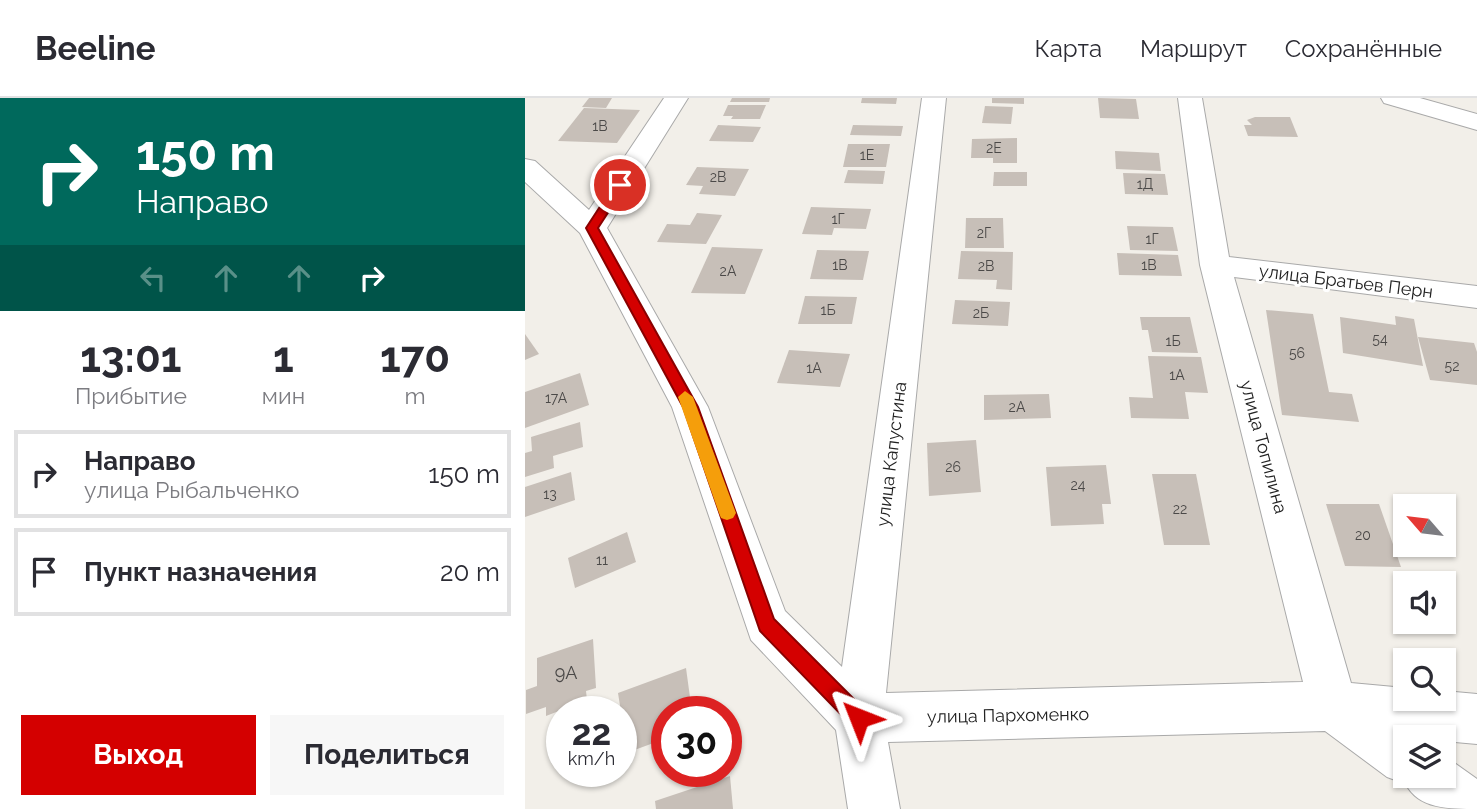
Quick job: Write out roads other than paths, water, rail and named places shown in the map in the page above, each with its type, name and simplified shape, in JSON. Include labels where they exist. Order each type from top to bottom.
[{"type":"street","points":[[592,228],[675,98]]},
{"type":"street","name":"улица Капустина","points":[[874,809],[859,718],[935,98]]},
{"type":"street","name":"улица Топилина","points":[[1190,98],[1215,265],[1333,706]]},
{"type":"street","points":[[1393,98],[1477,122]]},
{"type":"street","points":[[525,167],[592,228],[690,407],[767,625],[859,718]]},
{"type":"street","name":"улица Братьев Перн","points":[[1215,265],[1477,297]]},
{"type":"street","points":[[1333,706],[1393,750]]},
{"type":"street","name":"улица Пархоменко","points":[[859,718],[1333,706],[1477,719]]},
{"type":"street","points":[[1446,788],[1475,809]]}]
